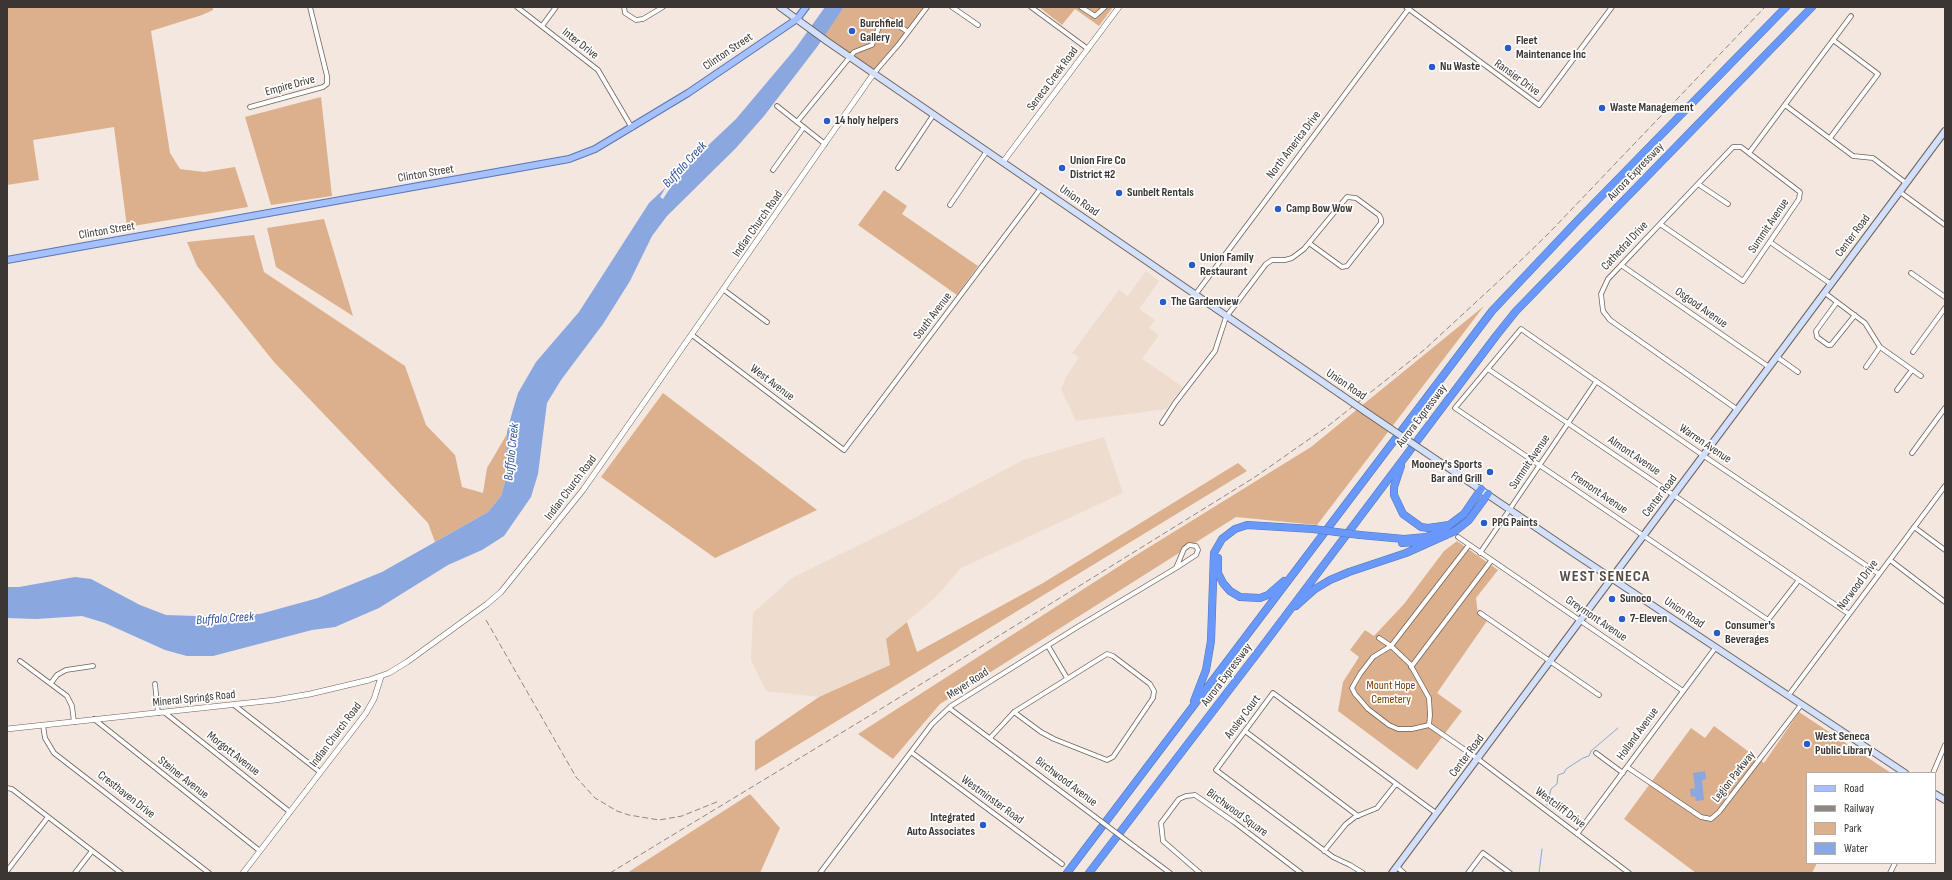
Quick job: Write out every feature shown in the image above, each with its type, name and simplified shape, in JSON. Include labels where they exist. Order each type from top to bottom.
[{"type":"highway","name":"Aurora Expressway","points":[[1067,873],[1183,722],[1292,575],[1336,519],[1492,311],[1578,220],[1786,7]]},
{"type":"highway","name":"Aurora Expressway","points":[[1089,873],[1496,336],[1516,312],[1812,7]]},
{"type":"highway","points":[[1405,458],[1394,487],[1394,495],[1403,514],[1421,527],[1428,528],[1452,524]]},
{"type":"highway","points":[[1358,537],[1404,539],[1426,537],[1440,532],[1464,514],[1481,489]]},
{"type":"highway","points":[[1284,617],[1314,589],[1330,580],[1349,572],[1406,554],[1455,531],[1469,520],[1488,494]]},
{"type":"highway","points":[[1183,722],[1199,692],[1206,670],[1211,641],[1214,554],[1222,539],[1235,529],[1247,526],[1312,531],[1398,543],[1418,543],[1438,540]]},
{"type":"highway","points":[[1292,575],[1268,595],[1252,599],[1240,597],[1230,591],[1223,583],[1218,573],[1218,558],[1221,548],[1232,535],[1247,529],[1258,528],[1312,531]]},
{"type":"main road","name":"Union Road","points":[[780,7],[828,42],[1226,317],[1902,772]]},
{"type":"main road","name":"Clinton Street","points":[[7,260],[558,162],[595,149],[688,93],[796,19],[806,7]]},
{"type":"main road","name":"Center Road","points":[[1392,873],[1945,131]]},
{"type":"main road","points":[[1936,795],[1945,800]]},
{"type":"street","name":"Empire Drive","points":[[250,107],[323,87],[326,84],[327,76],[310,7]]},
{"type":"street","name":"Inter Drive","points":[[517,7],[598,70],[632,128]]},
{"type":"street","points":[[542,26],[556,7]]},
{"type":"street","points":[[624,7],[625,13],[636,20],[643,19],[663,7]]},
{"type":"street","points":[[874,73],[927,7]]},
{"type":"street","points":[[952,7],[978,25]]},
{"type":"street","points":[[1031,7],[1088,49]]},
{"type":"street","points":[[1081,7],[1095,16],[1105,7]]},
{"type":"street","name":"Seneca Creek Road","points":[[1003,162],[1119,7]]},
{"type":"street","name":"Ransier Drive","points":[[1408,8],[1539,105],[1612,7]]},
{"type":"street","name":"North America Drive","points":[[1195,295],[1408,8]]},
{"type":"street","points":[[1749,153],[1851,16]]},
{"type":"street","points":[[797,122],[850,56],[855,51],[872,45],[881,22],[890,20],[908,32]]},
{"type":"street","points":[[1830,138],[1878,74],[1833,40]]},
{"type":"street","name":"Indian Church Road","points":[[243,873],[366,713],[374,699],[380,677],[407,662],[501,592],[583,490],[874,73]]},
{"type":"street","points":[[1785,105],[1853,156],[1873,158],[1906,183]]},
{"type":"street","points":[[777,106],[825,144]]},
{"type":"street","points":[[898,168],[934,114]]},
{"type":"street","points":[[773,170],[804,127]]},
{"type":"street","name":"Cathedral Drive","points":[[1738,410],[1645,346],[1606,315],[1601,300],[1603,288],[1608,279],[1733,147],[1740,147],[1749,153]]},
{"type":"street","points":[[950,205],[987,151]]},
{"type":"street","name":"Summit Avenue","points":[[1660,224],[1743,281],[1799,199],[1800,192],[1749,153]]},
{"type":"street","points":[[1698,184],[1728,204]]},
{"type":"street","name":"South Avenue","points":[[840,447],[844,450],[1041,188]]},
{"type":"street","points":[[1900,192],[1945,224]]},
{"type":"street","points":[[1162,423],[1175,403],[1215,351],[1226,317],[1266,264],[1272,260],[1285,260],[1292,258],[1309,243],[1346,197],[1356,198],[1379,215],[1381,219],[1381,223],[1347,266],[1342,267],[1309,243]]},
{"type":"street","points":[[1770,242],[1831,284]]},
{"type":"street","name":"Osgood Avenue","points":[[1621,265],[1769,368]]},
{"type":"street","points":[[1911,273],[1945,297]]},
{"type":"street","points":[[724,290],[767,322]]},
{"type":"street","points":[[1825,293],[1870,327],[1877,344],[1880,347],[1921,376]]},
{"type":"street","points":[[1837,302],[1816,330],[1817,337],[1828,345],[1832,346],[1855,315]]},
{"type":"street","points":[[1913,352],[1945,308]]},
{"type":"street","name":"Warren Avenue","points":[[1488,369],[1521,329],[1704,456],[1879,574]]},
{"type":"street","name":"West Avenue","points":[[692,335],[840,447]]},
{"type":"street","points":[[1866,367],[1880,347]]},
{"type":"street","points":[[1777,357],[1798,372]]},
{"type":"street","name":"Fremont Avenue","points":[[1488,369],[1455,408],[1768,620],[1799,580]]},
{"type":"street","name":"Almont Avenue","points":[[1488,369],[1849,614]]},
{"type":"street","points":[[1898,390],[1912,370]]},
{"type":"street","name":"Summit Avenue","points":[[1480,553],[1596,382]]},
{"type":"street","points":[[1912,453],[1945,408]]},
{"type":"street","name":"Norwood Drive","points":[[1788,696],[1945,486]]},
{"type":"street","points":[[1914,527],[1945,550]]},
{"type":"street","name":"Greymont Avenue","points":[[1458,537],[1683,691]]},
{"type":"street","name":"Meyer Road","points":[[820,873],[932,724],[949,708],[1048,646],[1176,568],[1196,555],[1198,550],[1196,546],[1189,545],[1184,549],[1176,568]]},
{"type":"street","points":[[1379,638],[1391,646],[1411,667],[1429,698],[1429,725],[1412,729],[1398,728],[1389,725],[1368,709],[1355,694],[1352,688],[1360,674],[1373,657],[1391,646],[1468,545]]},
{"type":"street","points":[[1890,560],[1945,602]]},
{"type":"street","points":[[1411,667],[1492,561]]},
{"type":"street","points":[[1480,613],[1599,695]]},
{"type":"street","points":[[1048,646],[1067,678]]},
{"type":"street","name":"Holland Avenue","points":[[1577,834],[1716,647]]},
{"type":"street","points":[[990,738],[1014,712],[1107,654],[1113,656],[1144,679],[1150,684],[1154,691],[1153,698],[1113,757],[1107,760],[1054,739],[1041,732],[1014,712]]},
{"type":"street","points":[[20,661],[63,692],[70,701],[74,722]]},
{"type":"street","points":[[51,683],[57,675],[66,670],[93,666]]},
{"type":"street","name":"Mineral Springs Road","points":[[7,729],[234,705],[294,697],[380,677]]},
{"type":"street","points":[[155,684],[161,712]]},
{"type":"street","name":"Ansley Court","points":[[1363,873],[1324,851],[1216,770],[1273,693],[1436,813]]},
{"type":"street","points":[[234,705],[320,772]]},
{"type":"street","name":"Legion Parkway","points":[[1627,767],[1701,817],[1711,819],[1724,806],[1801,705]]},
{"type":"street","name":"Birchwood Avenue","points":[[949,708],[1170,873]]},
{"type":"street","name":"Morgott Avenue","points":[[161,712],[290,812]]},
{"type":"street","name":"Steiner Avenue","points":[[94,719],[260,851]]},
{"type":"street","name":"Cresthaven Drive","points":[[43,725],[45,738],[54,753],[209,873]]},
{"type":"street","name":"Westcliff Drive","points":[[1429,725],[1478,759],[1629,873]]},
{"type":"street","points":[[1245,731],[1358,816]]},
{"type":"street","points":[[1933,772],[1945,745]]},
{"type":"street","name":"Westminster Road","points":[[911,752],[1062,864]]},
{"type":"street","points":[[1596,753],[1623,773]]},
{"type":"street","points":[[1324,851],[1342,827],[1358,816],[1372,811],[1381,805],[1396,784]]},
{"type":"street","points":[[7,788],[12,789],[121,873]]},
{"type":"street","name":"Birchwood Square","points":[[1200,873],[1163,841],[1161,823],[1179,799],[1186,796],[1195,795],[1234,822],[1300,873]]},
{"type":"street","points":[[7,871],[48,817]]},
{"type":"street","points":[[75,873],[92,851]]},
{"type":"street","points":[[1468,873],[1483,853],[1510,873]]},
{"type":"street","points":[[1890,873],[1894,864]]},
{"type":"street","points":[[1397,867],[1404,873]]},
{"type":"shaded area","points":[[1146,271],[1159,281],[1139,309],[1155,320],[1149,328],[1159,335],[1142,359],[1183,387],[1166,409],[1076,421],[1061,389],[1066,377],[1079,357],[1072,353],[1119,290],[1128,296]]},
{"type":"shaded area","points":[[1104,437],[1123,493],[961,568],[935,598],[886,639],[890,665],[819,697],[766,691],[751,660],[753,613],[792,578],[914,518],[1023,460]]},
{"type":"green space","points":[[7,7],[213,7],[213,10],[202,15],[151,31],[170,153],[180,169],[204,172],[235,167],[248,207],[127,227],[114,127],[33,140],[39,180],[7,185]]},
{"type":"green space","points":[[844,7],[927,7],[874,73],[823,37]]},
{"type":"green space","points":[[1039,7],[1113,7],[1099,26],[1075,9],[1062,25]]},
{"type":"green space","points":[[321,97],[332,196],[271,205],[245,117]]},
{"type":"green space","points":[[884,190],[907,206],[902,214],[978,266],[957,295],[858,225]]},
{"type":"green space","points":[[324,219],[353,316],[276,267],[267,228]]},
{"type":"green space","points":[[254,235],[264,272],[405,366],[426,425],[455,455],[462,487],[483,493],[487,468],[507,434],[505,482],[501,496],[488,512],[435,542],[428,523],[274,362],[197,266],[187,242]]},
{"type":"green space","points":[[1484,306],[1317,525],[1236,517],[940,704],[893,759],[858,734],[1138,554],[1311,447]]},
{"type":"green space","points":[[663,393],[817,510],[715,558],[601,477]]},
{"type":"green space","points":[[1238,463],[1247,471],[755,771],[755,741],[819,697],[890,665],[886,639],[907,622],[917,652],[1043,583]]},
{"type":"green space","name":"Mount Hope Cemetery","points":[[1457,541],[1498,570],[1476,598],[1478,615],[1487,621],[1437,693],[1462,711],[1417,770],[1338,711],[1343,682],[1359,657],[1350,650],[1365,630],[1374,636],[1404,604],[1444,551]]},
{"type":"green space","points":[[1799,712],[1889,772],[1806,772],[1806,864],[1816,864],[1812,873],[1696,873],[1624,819],[1691,728],[1705,738],[1714,726],[1764,763]]},
{"type":"green space","points":[[750,794],[780,828],[760,873],[627,873]]},
{"type":"water","name":"Buffalo Creek","points":[[825,7],[844,7],[817,47],[764,116],[736,148],[667,216],[652,236],[630,281],[603,324],[561,380],[547,403],[538,474],[531,497],[504,536],[482,550],[448,565],[379,608],[335,627],[312,630],[213,656],[187,656],[165,650],[105,623],[82,616],[36,619],[7,618],[7,587],[19,587],[75,577],[91,579],[140,605],[166,615],[196,616],[260,614],[318,598],[382,572],[488,512],[501,496],[505,482],[507,432],[518,393],[536,362],[579,312],[649,203],[666,187],[660,197],[663,199],[681,171],[736,119],[795,49]]},
{"type":"water","points":[[1705,771],[1706,779],[1702,780],[1704,800],[1696,801],[1695,796],[1691,797],[1690,789],[1695,788],[1693,773]]},
{"type":"waterway","points":[[1547,805],[1551,789],[1557,784],[1558,775],[1564,773],[1566,769],[1583,758],[1589,756],[1591,751],[1618,728]]},
{"type":"waterway","points":[[1539,873],[1542,849]]},
{"type":"railway","points":[[610,873],[884,707],[1255,477],[1328,426],[1424,350],[1514,267],[1549,233],[1765,7]]},
{"type":"railway","points":[[486,620],[576,777],[595,798],[617,811],[629,815],[659,820],[682,816],[719,801]]},
{"type":"place","name":"Burchfield Gallery","points":[[852,31]]},
{"type":"place","name":"Fleet Maintenance Inc","points":[[1508,48]]},
{"type":"place","name":"Nu Waste","points":[[1432,67]]},
{"type":"place","name":"Waste Management","points":[[1602,108]]},
{"type":"place","name":"14 holy helpers","points":[[827,121]]},
{"type":"place","name":"Union Fire Co District #2","points":[[1062,168]]},
{"type":"place","name":"Sunbelt Rentals","points":[[1119,193]]},
{"type":"place","name":"Camp Bow Wow","points":[[1278,209]]},
{"type":"place","name":"Union Family Restaurant","points":[[1192,265]]},
{"type":"place","name":"The Gardenview","points":[[1163,302]]},
{"type":"place","name":"Mooney's Sports Bar and Grill","points":[[1490,472]]},
{"type":"place","name":"PPG Paints","points":[[1484,523]]},
{"type":"place","name":"Sunoco","points":[[1612,599]]},
{"type":"place","name":"7-Eleven","points":[[1622,619]]},
{"type":"place","name":"Consumer's Beverages","points":[[1717,633]]},
{"type":"place","name":"West Seneca Public Library","points":[[1807,744]]},
{"type":"place","name":"Integrated Auto Associates","points":[[983,825]]},
{"type":"district","name":"WEST SENECA","points":[[1605,577]]}]
